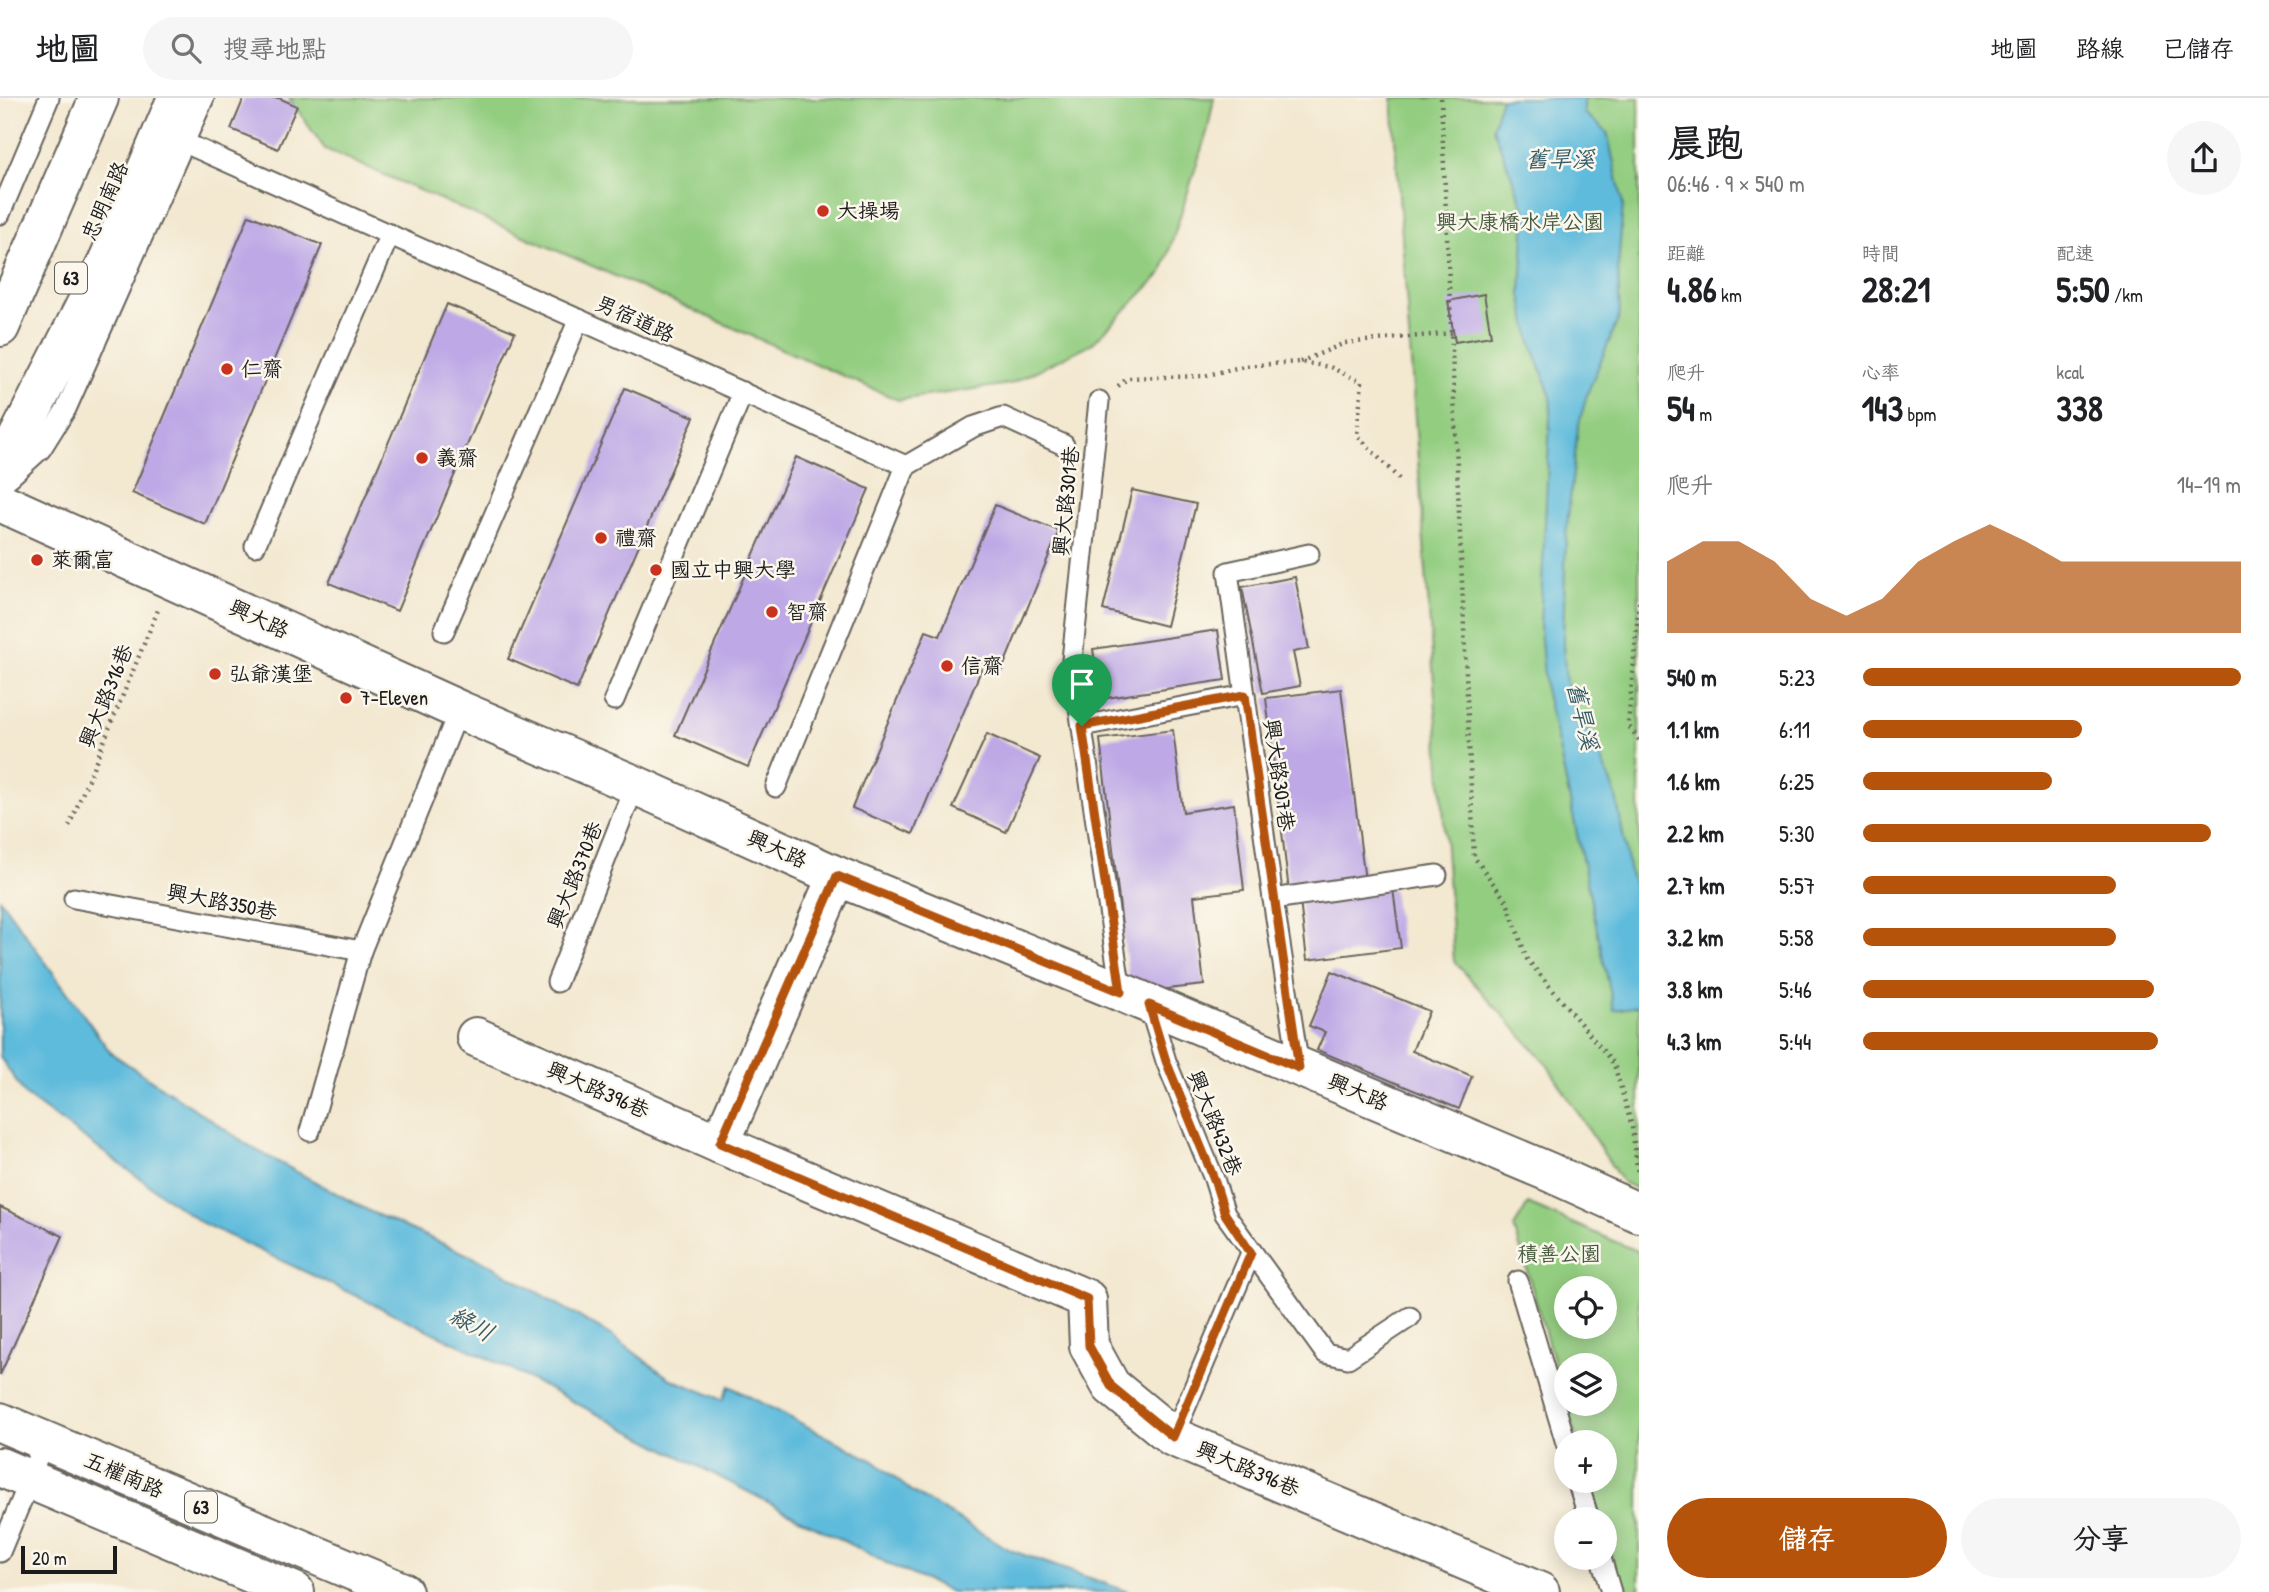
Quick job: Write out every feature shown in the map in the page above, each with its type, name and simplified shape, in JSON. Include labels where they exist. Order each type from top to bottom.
[{"type":"street","points":[[0,279],[75,98]]},
{"type":"street","name":"63","points":[[0,327],[99,98]]},
{"type":"street","name":"忠明南路","points":[[0,462],[35,361],[151,98]]},
{"type":"street","points":[[0,473],[107,263],[177,98]]},
{"type":"street","name":"興大路","points":[[0,502],[459,710],[837,876],[1135,998],[1639,1213]]},
{"type":"street","points":[[720,1143],[837,876]]},
{"type":"street","name":"興大路396巷","points":[[476,1037],[1087,1299],[1089,1346],[1111,1386],[1173,1437],[1540,1592]]},
{"type":"street","name":"五權南路","points":[[0,1422],[403,1592]]},
{"type":"street","name":"五權南路","points":[[15,1473],[295,1592]]},
{"type":"lane","points":[[0,214],[49,98]]},
{"type":"lane","points":[[0,486],[41,449],[66,409],[204,98]]},
{"type":"lane","name":"男宿道路","points":[[185,143],[906,466]]},
{"type":"lane","points":[[255,546],[390,234]]},
{"type":"lane","points":[[444,631],[579,319]]},
{"type":"lane","points":[[614,700],[743,393]]},
{"type":"lane","name":"興大路301巷","points":[[1099,401],[1072,660],[1082,726],[1135,998]]},
{"type":"lane","points":[[776,787],[906,466],[973,427],[1003,417],[1064,444]]},
{"type":"lane","name":"興大路307巷","points":[[1299,1068],[1228,572],[1309,554]]},
{"type":"lane","points":[[1082,726],[1245,695]]},
{"type":"lane","points":[[310,1131],[361,951],[459,710]]},
{"type":"lane","name":"興大路370巷","points":[[557,982],[635,785]]},
{"type":"lane","points":[[1273,899],[1437,875]]},
{"type":"lane","name":"興大路350巷","points":[[74,898],[361,951]]},
{"type":"lane","name":"興大路432巷","points":[[1135,998],[1166,1061],[1214,1179],[1225,1214],[1325,1353],[1348,1357],[1410,1317]]},
{"type":"lane","points":[[1173,1437],[1251,1253]]},
{"type":"lane","points":[[1518,1281],[1562,1430]]},
{"type":"lane","points":[[0,1552],[15,1473],[43,1441]]},
{"type":"lane","points":[[1605,1570],[1611,1592]]},
{"type":"path","points":[[1441,98],[1474,857],[1507,902],[1527,959],[1614,1064],[1632,1127],[1638,1183]]},
{"type":"path","points":[[1299,362],[1345,343],[1452,333]]},
{"type":"path","points":[[1099,401],[1128,379],[1204,376],[1244,366],[1299,362],[1330,367],[1362,382],[1357,435],[1400,480]]},
{"type":"path","name":"興大路316巷","points":[[69,826],[172,579]]},
{"type":"path","points":[[1639,602],[1628,725],[1639,740]]},
{"type":"green space","name":"大操場","points":[[289,98],[1214,98],[1208,129],[1162,273],[1093,343],[1010,384],[898,400],[325,149]]},
{"type":"green space","name":"興大康橋水岸公園","points":[[1392,98],[1639,98],[1639,1190],[1622,1182],[1546,1063],[1454,961]]},
{"type":"green space","name":"積善公園","points":[[1528,1204],[1639,1252],[1639,1592],[1622,1592],[1616,1570],[1617,1507],[1597,1507],[1592,1493],[1617,1493],[1617,1430],[1574,1430],[1570,1416],[1617,1416],[1617,1353],[1554,1353],[1554,1362],[1514,1227]]},
{"type":"water","name":"舊旱溪","points":[[1501,98],[1584,98],[1584,113],[1607,132],[1623,204],[1618,267],[1620,315],[1587,394],[1578,428],[1566,535],[1563,644],[1566,683],[1616,796],[1630,873],[1639,903],[1639,1006],[1614,1010],[1545,689],[1540,627],[1551,397],[1531,342],[1521,295],[1525,211],[1493,128]]},
{"type":"water","name":"綠川","points":[[0,899],[111,1053],[256,1150],[371,1212],[489,1264],[612,1336],[669,1378],[723,1400],[729,1386],[874,1461],[911,1491],[1010,1550],[1129,1592],[951,1592],[888,1564],[508,1368],[200,1222],[26,1096],[0,1057]]},
{"type":"building","points":[[244,98],[279,98],[297,106],[278,149],[231,129]]},
{"type":"building","name":"仁齋","points":[[249,215],[322,245],[205,524],[132,493]]},
{"type":"building","points":[[1484,294],[1491,336],[1455,342],[1448,301]]},
{"type":"building","name":"義齋","points":[[447,304],[515,332],[397,611],[329,583]]},
{"type":"building","name":"禮齋","points":[[625,388],[694,417],[577,689],[508,659]]},
{"type":"building","name":"智齋","points":[[796,457],[869,489],[748,767],[675,735]]},
{"type":"building","points":[[1132,490],[1196,504],[1166,626],[1103,610]]},
{"type":"building","name":"信齋","points":[[995,505],[1059,531],[1002,670],[984,663],[913,834],[852,808],[926,631],[940,636]]},
{"type":"building","points":[[1295,577],[1309,649],[1293,652],[1300,686],[1263,693],[1242,587]]},
{"type":"building","points":[[1218,630],[1225,680],[1100,699],[1093,649]]},
{"type":"building","points":[[1341,689],[1365,881],[1289,891],[1266,698]]},
{"type":"building","points":[[1173,730],[1183,812],[1234,804],[1244,890],[1194,896],[1204,985],[1130,993],[1100,739]]},
{"type":"building","points":[[987,734],[1040,758],[1006,832],[953,808]]},
{"type":"building","points":[[1393,889],[1401,948],[1307,960],[1300,901]]},
{"type":"building","points":[[1332,971],[1429,1011],[1412,1051],[1472,1076],[1459,1109],[1317,1050],[1325,1032],[1309,1026]]},
{"type":"building","points":[[0,1207],[63,1236],[0,1375]]},
{"type":"place","name":"大操場","points":[[823,211]]},
{"type":"place","name":"仁齋","points":[[227,369]]},
{"type":"place","name":"義齋","points":[[422,458]]},
{"type":"place","name":"禮齋","points":[[601,538]]},
{"type":"place","name":"萊爾富","points":[[37,560]]},
{"type":"place","name":"國立中興大學","points":[[656,570]]},
{"type":"place","name":"智齋","points":[[772,612]]},
{"type":"place","name":"信齋","points":[[947,666]]},
{"type":"place","name":"弘爺漢堡","points":[[215,674]]},
{"type":"place","name":"7-Eleven","points":[[346,698]]},
{"type":"route","points":[[1245,695],[1299,1068],[1149,1005],[1166,1061],[1214,1179],[1225,1214],[1251,1253],[1173,1437],[1111,1386],[1089,1346],[1087,1299],[720,1143],[837,876],[1121,992],[1082,726],[1245,695]]}]
